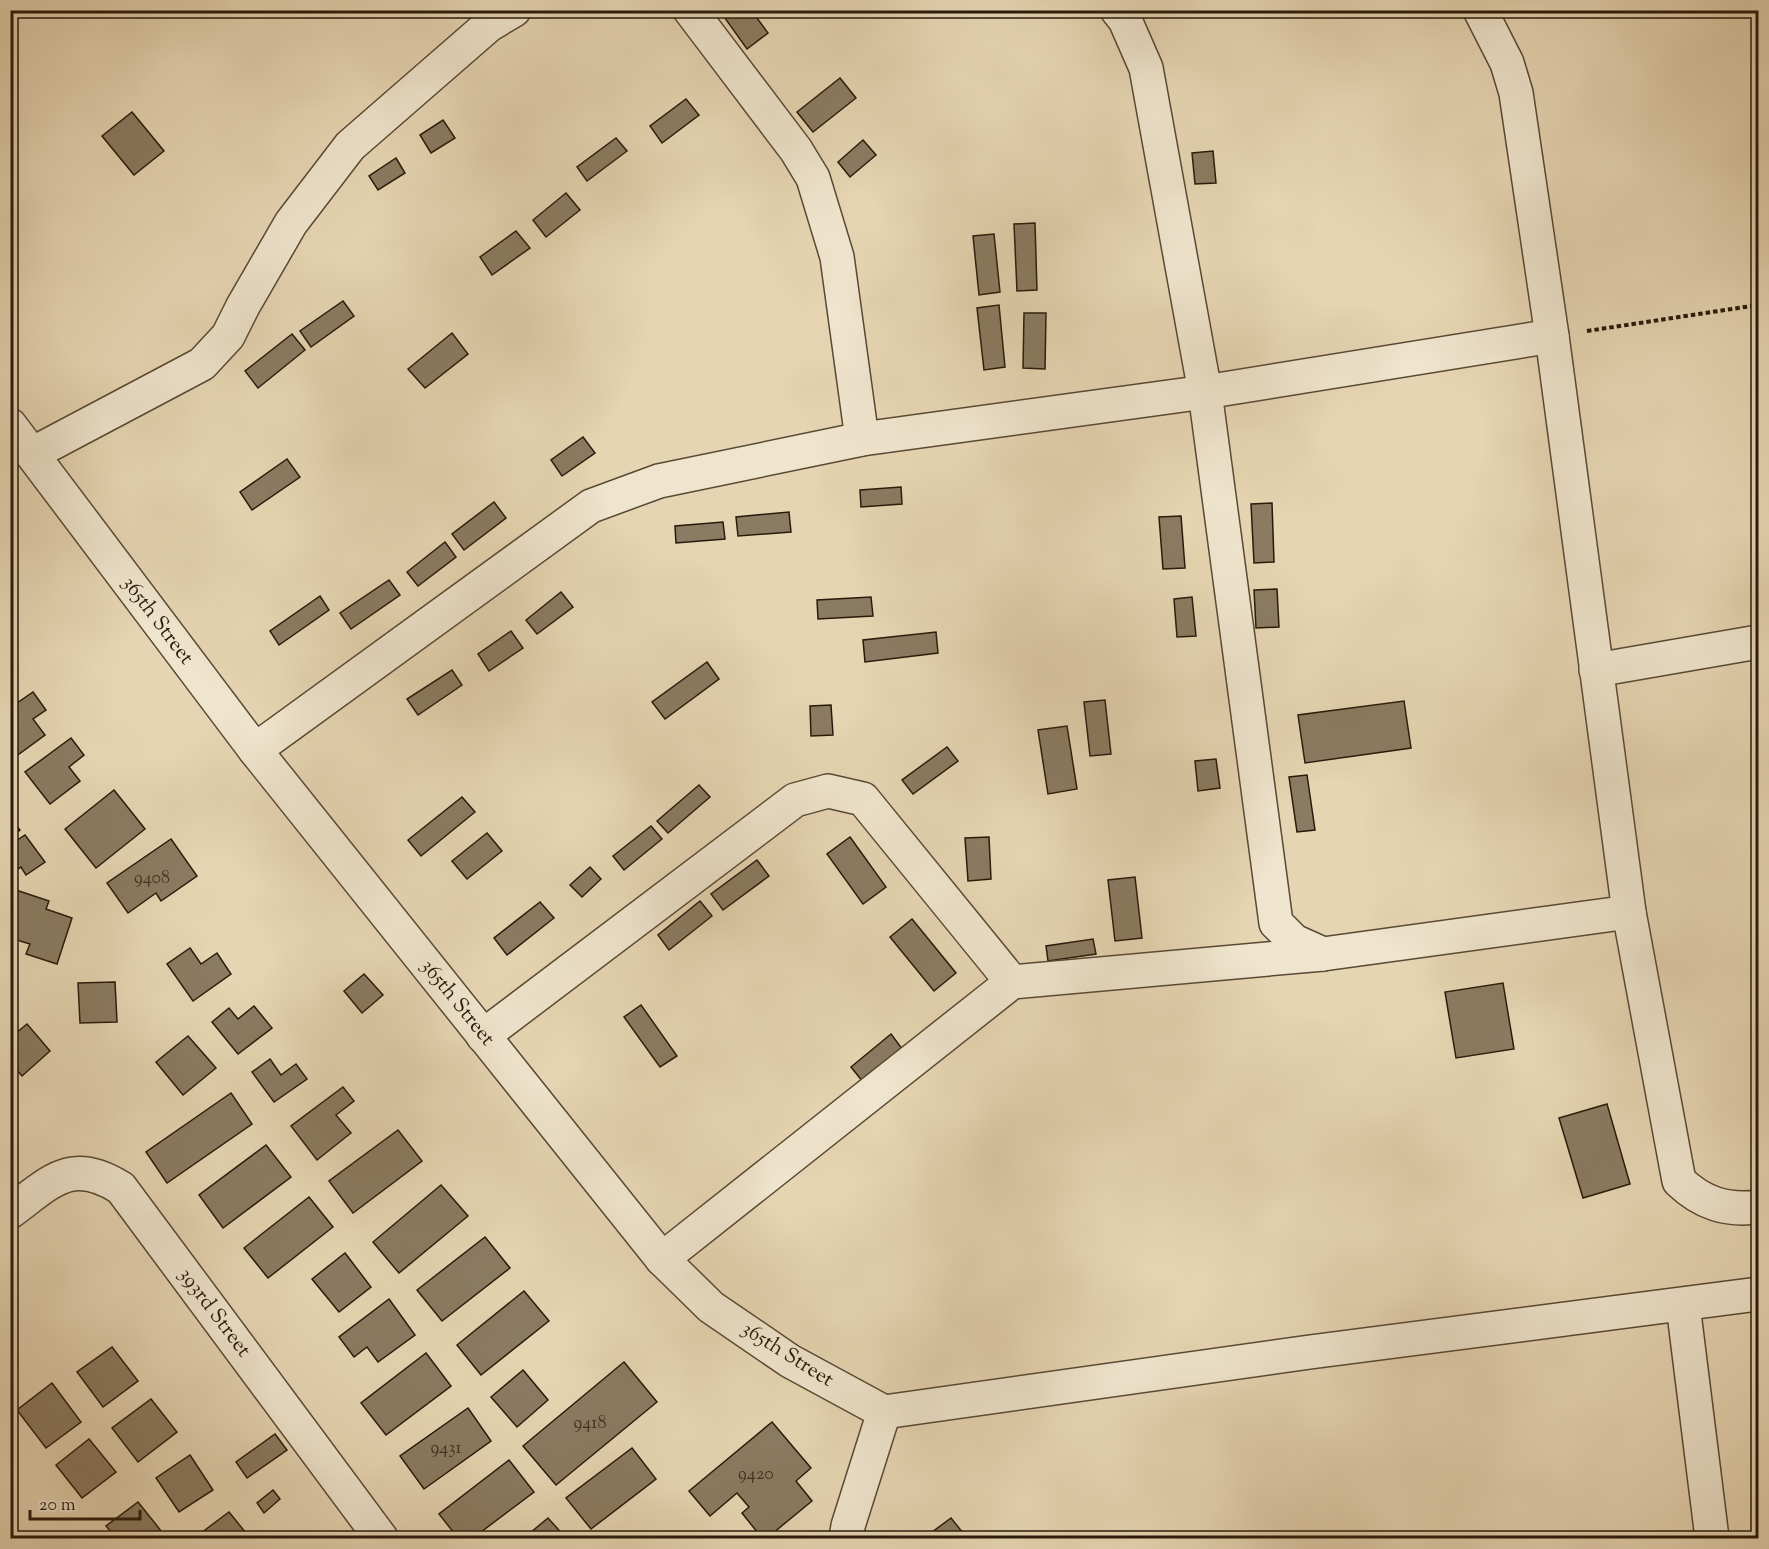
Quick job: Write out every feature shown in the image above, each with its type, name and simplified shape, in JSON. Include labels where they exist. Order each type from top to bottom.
[{"type":"street","points":[[690,10],[796,150],[813,178],[837,257],[862,439]]},
{"type":"street","points":[[1117,10],[1125,20],[1146,68],[1205,392],[1276,923],[1294,941],[1323,954]]},
{"type":"street","points":[[1480,10],[1507,63],[1516,93],[1552,336],[1629,912],[1679,1181],[1694,1195],[1710,1202],[1729,1207],[1758,1207]]},
{"type":"street","points":[[32,454],[202,364],[228,336],[291,223],[350,146],[494,15]]},
{"type":"street","points":[[255,750],[591,506],[659,481],[862,439],[1205,392],[1552,336]]},
{"type":"street","name":"365th Street","points":[[10,425],[255,750],[662,1259],[711,1307],[790,1362],[884,1412]]},
{"type":"street","points":[[1596,670],[1758,642]]},
{"type":"street","points":[[483,1036],[795,800],[828,791],[863,799],[1012,982]]},
{"type":"street","points":[[662,1259],[1012,982],[1323,954],[1629,912]]},
{"type":"street","name":"393rd Street","points":[[10,1212],[57,1177],[75,1172],[108,1180],[121,1188],[381,1539]]},
{"type":"street","points":[[846,1539],[848,1526],[884,1412],[1310,1352],[1758,1294]]},
{"type":"street","points":[[1683,1305],[1712,1539]]},
{"type":"path","points":[[1552,336],[1758,305]]},
{"type":"building","points":[[727,10],[751,10],[768,33],[747,49],[722,14]]},
{"type":"building","points":[[840,78],[856,98],[813,132],[797,112]]},
{"type":"building","points":[[686,99],[699,115],[662,143],[650,126]]},
{"type":"building","points":[[132,112],[164,151],[134,175],[102,136]]},
{"type":"building","points":[[443,120],[455,138],[431,153],[420,135]]},
{"type":"building","points":[[616,138],[627,151],[587,181],[577,167]]},
{"type":"building","points":[[863,140],[876,155],[850,177],[838,162]]},
{"type":"building","points":[[1213,151],[1216,183],[1195,184],[1192,153]]},
{"type":"building","points":[[396,158],[405,173],[378,190],[369,176]]},
{"type":"building","points":[[566,193],[580,210],[546,237],[533,220]]},
{"type":"building","points":[[1035,223],[1037,290],[1017,291],[1014,224]]},
{"type":"building","points":[[516,231],[530,248],[492,275],[480,257]]},
{"type":"building","points":[[994,234],[1000,292],[979,295],[973,236]]},
{"type":"building","points":[[343,301],[354,316],[311,347],[300,331]]},
{"type":"building","points":[[999,305],[1005,367],[984,370],[977,308]]},
{"type":"building","points":[[1024,313],[1046,313],[1045,369],[1023,368]]},
{"type":"building","points":[[452,333],[468,354],[425,388],[408,369]]},
{"type":"building","points":[[292,334],[305,350],[258,388],[245,371]]},
{"type":"building","points":[[583,437],[595,453],[562,476],[551,460]]},
{"type":"building","points":[[287,459],[300,477],[252,510],[240,492]]},
{"type":"building","points":[[901,487],[902,504],[861,507],[860,490]]},
{"type":"building","points":[[494,502],[506,518],[464,550],[452,534]]},
{"type":"building","points":[[1272,503],[1274,562],[1254,563],[1251,504]]},
{"type":"building","points":[[789,512],[791,532],[738,536],[736,517]]},
{"type":"building","points":[[1181,516],[1185,568],[1163,569],[1159,517]]},
{"type":"building","points":[[723,522],[725,539],[676,543],[675,526]]},
{"type":"building","points":[[445,542],[456,557],[418,586],[407,572]]},
{"type":"building","points":[[389,580],[400,595],[351,629],[340,613]]},
{"type":"building","points":[[1277,589],[1279,627],[1256,628],[1254,590]]},
{"type":"building","points":[[561,592],[573,607],[537,634],[526,620]]},
{"type":"building","points":[[320,596],[329,610],[279,645],[270,631]]},
{"type":"building","points":[[871,597],[873,616],[818,619],[817,600]]},
{"type":"building","points":[[1192,597],[1196,636],[1177,637],[1174,599]]},
{"type":"building","points":[[511,631],[523,648],[489,671],[478,654]]},
{"type":"building","points":[[936,632],[938,653],[865,662],[863,640]]},
{"type":"building","points":[[707,662],[719,679],[665,719],[652,702]]},
{"type":"building","points":[[452,670],[462,685],[418,715],[407,699]]},
{"type":"building","points":[[33,692],[46,710],[33,719],[45,735],[15,757],[10,751],[10,708]]},
{"type":"building","points":[[1105,700],[1111,754],[1090,756],[1084,702]]},
{"type":"building","points":[[1404,701],[1411,748],[1305,763],[1298,715]]},
{"type":"building","points":[[831,705],[833,735],[811,736],[810,706]]},
{"type":"building","points":[[1067,726],[1077,789],[1048,794],[1038,730]]},
{"type":"building","points":[[71,738],[84,755],[69,767],[80,781],[50,804],[25,772]]},
{"type":"building","points":[[947,747],[958,761],[913,794],[902,780]]},
{"type":"building","points":[[1216,759],[1220,788],[1198,791],[1195,761]]},
{"type":"building","points":[[1307,775],[1315,830],[1297,832],[1289,777]]},
{"type":"building","points":[[699,785],[710,797],[668,833],[657,821]]},
{"type":"building","points":[[114,790],[145,829],[96,868],[65,829]]},
{"type":"building","points":[[462,797],[475,812],[421,856],[408,840]]},
{"type":"building","points":[[10,817],[20,830],[10,837]]},
{"type":"building","points":[[651,826],[662,839],[624,870],[613,856]]},
{"type":"building","points":[[487,833],[502,851],[467,879],[452,861]]},
{"type":"building","points":[[25,835],[45,862],[26,875],[21,867],[10,874],[10,845]]},
{"type":"building","points":[[850,837],[886,887],[863,904],[827,854]]},
{"type":"building","points":[[989,837],[991,879],[968,881],[965,838]]},
{"type":"building","points":[[171,839],[197,876],[161,901],[156,893],[128,913],[107,883]]},
{"type":"building","points":[[757,860],[769,876],[723,910],[711,894]]},
{"type":"building","points":[[590,867],[601,879],[582,897],[570,885]]},
{"type":"building","points":[[1135,877],[1142,938],[1115,941],[1108,880]]},
{"type":"building","points":[[10,888],[49,901],[46,909],[72,918],[57,964],[26,954],[30,944],[10,938]]},
{"type":"building","points":[[700,901],[712,916],[669,950],[658,935]]},
{"type":"building","points":[[540,902],[554,918],[507,955],[494,938]]},
{"type":"building","points":[[912,919],[956,973],[934,991],[890,937]]},
{"type":"building","points":[[1093,939],[1096,954],[1048,961],[1046,946]]},
{"type":"building","points":[[190,948],[201,964],[217,953],[231,974],[193,1001],[167,964]]},
{"type":"building","points":[[364,974],[383,995],[362,1013],[344,991]]},
{"type":"building","points":[[115,982],[117,1022],[80,1023],[78,983]]},
{"type":"building","points":[[1503,983],[1514,1049],[1456,1058],[1445,992]]},
{"type":"building","points":[[641,1005],[677,1056],[660,1067],[624,1017]]},
{"type":"building","points":[[254,1006],[272,1028],[238,1054],[212,1022],[229,1008],[238,1019]]},
{"type":"building","points":[[27,1024],[50,1051],[22,1076],[10,1062],[10,1038]]},
{"type":"building","points":[[891,1034],[903,1050],[863,1082],[851,1067]]},
{"type":"building","points":[[188,1036],[216,1068],[183,1095],[156,1062]]},
{"type":"building","points":[[270,1059],[281,1075],[296,1064],[307,1079],[274,1102],[252,1072]]},
{"type":"building","points":[[343,1087],[354,1101],[336,1115],[351,1133],[317,1160],[291,1126]]},
{"type":"building","points":[[231,1093],[252,1124],[167,1183],[146,1152]]},
{"type":"building","points":[[1607,1104],[1630,1184],[1583,1198],[1559,1118]]},
{"type":"building","points":[[398,1130],[422,1161],[353,1213],[329,1181]]},
{"type":"building","points":[[266,1145],[291,1177],[223,1228],[199,1195]]},
{"type":"building","points":[[441,1185],[468,1216],[399,1273],[373,1242]]},
{"type":"building","points":[[309,1197],[333,1227],[268,1278],[244,1248]]},
{"type":"building","points":[[485,1237],[510,1268],[442,1321],[417,1290]]},
{"type":"building","points":[[345,1253],[371,1287],[339,1312],[312,1279]]},
{"type":"building","points":[[524,1291],[549,1321],[481,1375],[457,1345]]},
{"type":"building","points":[[389,1299],[415,1335],[378,1362],[367,1347],[354,1357],[339,1337]]},
{"type":"building","points":[[112,1347],[138,1381],[103,1407],[77,1372]]},
{"type":"building","points":[[426,1353],[451,1386],[386,1435],[361,1403]]},
{"type":"building","points":[[624,1362],[657,1402],[556,1485],[523,1446]]},
{"type":"building","points":[[523,1370],[548,1400],[517,1427],[491,1397]]},
{"type":"building","points":[[52,1383],[81,1422],[46,1448],[17,1410]]},
{"type":"building","points":[[151,1399],[177,1432],[138,1462],[112,1428]]},
{"type":"building","points":[[468,1408],[491,1441],[424,1489],[400,1456]]},
{"type":"building","points":[[772,1422],[811,1468],[796,1481],[812,1501],[767,1538],[762,1538],[742,1513],[749,1507],[737,1493],[710,1516],[689,1491]]},
{"type":"building","points":[[275,1434],[287,1450],[247,1478],[236,1462]]},
{"type":"building","points":[[89,1439],[116,1472],[82,1498],[56,1465]]},
{"type":"building","points":[[632,1448],[656,1479],[591,1529],[566,1498]]},
{"type":"building","points":[[190,1455],[213,1490],[179,1512],[156,1478]]},
{"type":"building","points":[[509,1460],[534,1492],[473,1538],[458,1538],[439,1514]]},
{"type":"building","points":[[273,1490],[280,1499],[264,1513],[257,1503]]},
{"type":"building","points":[[138,1502],[162,1532],[154,1538],[116,1538],[106,1526]]},
{"type":"building","points":[[229,1512],[250,1538],[199,1538],[197,1536]]},
{"type":"building","points":[[548,1518],[566,1538],[524,1538]]},
{"type":"building","points":[[951,1518],[967,1538],[924,1538]]}]
